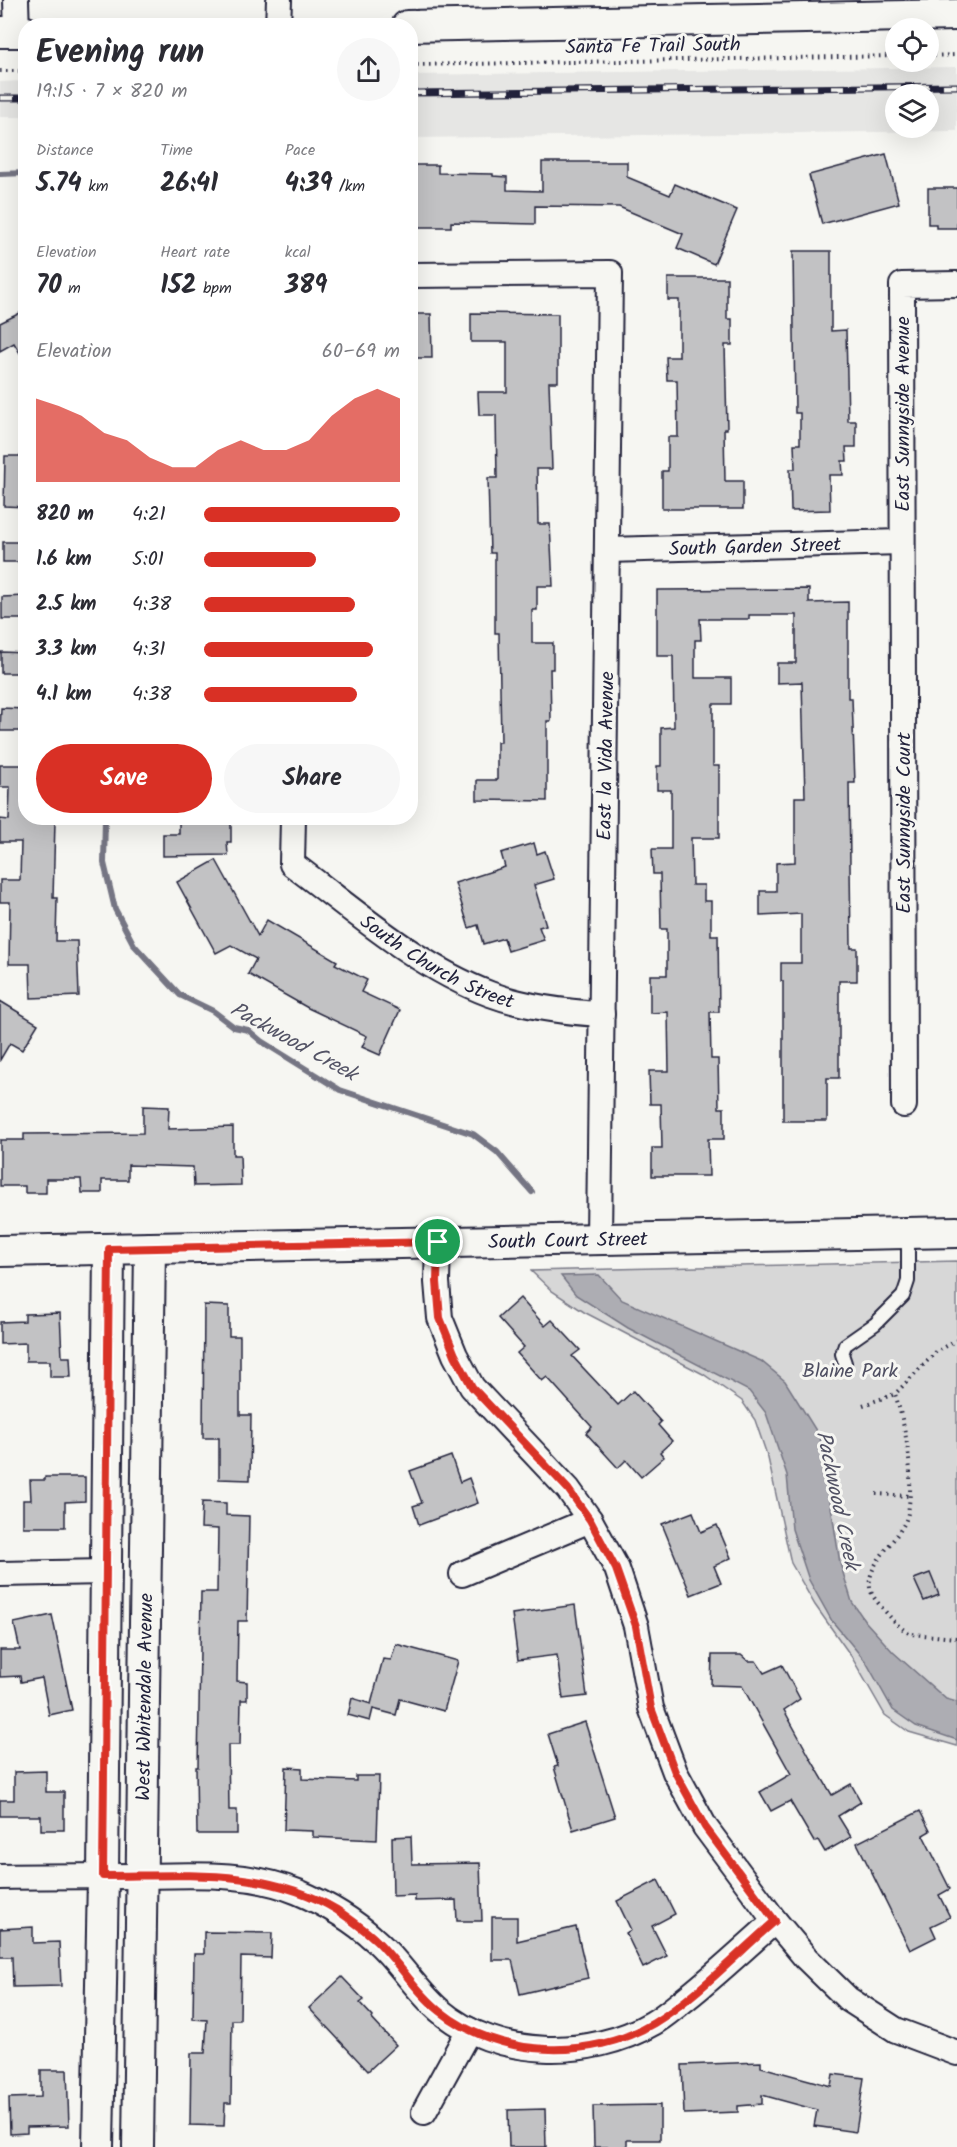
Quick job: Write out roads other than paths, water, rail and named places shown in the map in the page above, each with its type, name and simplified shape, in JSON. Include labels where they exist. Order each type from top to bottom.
[{"type":"street","points":[[14,32],[16,0]]},
{"type":"street","points":[[278,18],[279,0]]},
{"type":"street","points":[[418,26],[784,9],[957,15]]},
{"type":"street","name":"East la Vida Avenue","points":[[418,275],[610,273],[598,1239]]},
{"type":"street","name":"East Sunnyside Avenue","points":[[901,542],[902,285],[957,284]]},
{"type":"street","name":"South Garden Street","points":[[608,550],[901,542]]},
{"type":"street","name":"East Sunnyside Court","points":[[901,542],[904,1105]]},
{"type":"street","name":"South Church Street","points":[[293,825],[292,864],[408,950],[455,979],[491,994],[535,1006],[602,1014]]},
{"type":"street","name":"South Court Street","points":[[0,1251],[957,1232]]},
{"type":"street","points":[[438,1242],[437,1282],[440,1318],[460,1366],[472,1387],[568,1489],[590,1520],[616,1569],[636,1626],[651,1708],[675,1772],[705,1827],[775,1921],[806,1958],[848,1999],[896,2030],[957,2053]]},
{"type":"street","name":"West Whitendale Avenue","points":[[138,2147],[150,1248]]},
{"type":"street","name":"West Whitendale Avenue","points":[[98,2147],[109,1249]]},
{"type":"street","points":[[462,1574],[590,1520]]},
{"type":"street","points":[[0,1574],[106,1572]]},
{"type":"street","points":[[0,1877],[213,1876],[259,1881],[296,1891],[337,1910],[376,1940],[419,1992],[441,2012],[469,2030],[500,2042],[535,2049],[576,2048],[615,2040],[654,2023],[694,1993],[775,1921]]},
{"type":"street","points":[[424,2112],[469,2030]]},
{"type":"lane","points":[[845,1363],[842,1354],[845,1345],[875,1324],[903,1296],[908,1281],[908,1234]]},
{"type":"waterway","name":"Packwood Creek","points":[[0,174],[18,173]]},
{"type":"waterway","name":"Packwood Creek","points":[[105,825],[104,863],[115,909],[134,945],[180,995],[213,1011],[234,1027],[248,1030],[261,1041],[340,1090],[473,1134],[497,1152],[532,1192]]},
{"type":"railway","points":[[418,93],[957,86]]},
{"type":"railway","points":[[0,98],[18,98]]},
{"type":"park label","name":"Blaine Park","points":[[850,1370]]}]
